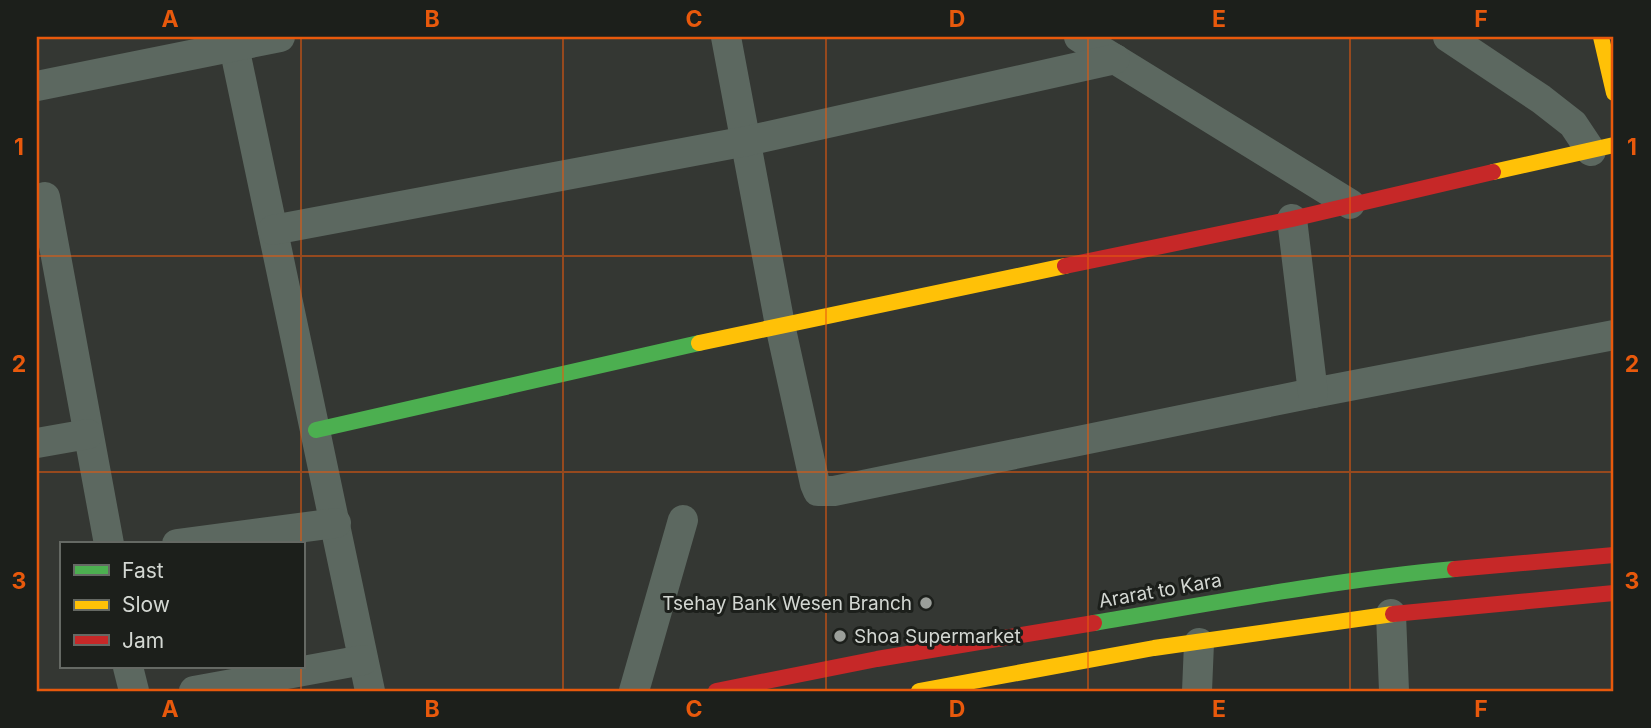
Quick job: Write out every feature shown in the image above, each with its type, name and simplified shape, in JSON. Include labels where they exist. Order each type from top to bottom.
[{"type":"main road","points":[[1601,37],[1614,93]]},
{"type":"main road","points":[[316,430],[780,325],[1293,219],[1603,148]]},
{"type":"main road","name":"Ararat to Kara","points":[[716,691],[877,659],[1301,588],[1392,575],[1614,555]]},
{"type":"main road","points":[[919,691],[978,686],[1199,643],[1391,614],[1503,601],[1614,593]]},
{"type":"street","points":[[37,86],[233,41],[280,37]]},
{"type":"street","points":[[726,37],[780,325],[818,491],[825,493],[1313,393],[1614,335]]},
{"type":"street","points":[[1079,37],[1350,204]]},
{"type":"street","points":[[1448,37],[1541,99],[1603,148]]},
{"type":"street","points":[[233,41],[370,691]]},
{"type":"street","points":[[273,230],[747,141],[1115,59]]},
{"type":"street","points":[[45,197],[109,542]]},
{"type":"street","points":[[1293,219],[1313,393]]},
{"type":"street","points":[[37,443],[88,434]]},
{"type":"street","points":[[634,691],[683,520]]},
{"type":"street","points":[[192,542],[336,523]]},
{"type":"street","points":[[1391,614],[1394,691]]},
{"type":"street","points":[[1197,691],[1199,643]]},
{"type":"street","points":[[194,691],[363,660]]},
{"type":"street","points":[[128,668],[134,691]]},
{"type":"traffic: fast","points":[[316,430],[699,343]]},
{"type":"traffic: fast","points":[[1094,623],[1319,586],[1455,569]]},
{"type":"traffic: slow","points":[[1601,37],[1614,93]]},
{"type":"traffic: slow","points":[[1493,172],[1614,145]]},
{"type":"traffic: slow","points":[[699,343],[1065,266]]},
{"type":"traffic: slow","points":[[919,691],[1154,648],[1393,614]]},
{"type":"traffic: jam","points":[[1065,266],[1292,219],[1493,172]]},
{"type":"traffic: jam","points":[[1455,569],[1614,555]]},
{"type":"traffic: jam","points":[[1393,614],[1614,593]]},
{"type":"traffic: jam","points":[[716,691],[877,659],[1094,623]]},
{"type":"place","name":"Tsehay Bank Wesen Branch","points":[[926,603]]},
{"type":"place","name":"Shoa Supermarket","points":[[840,636]]}]
